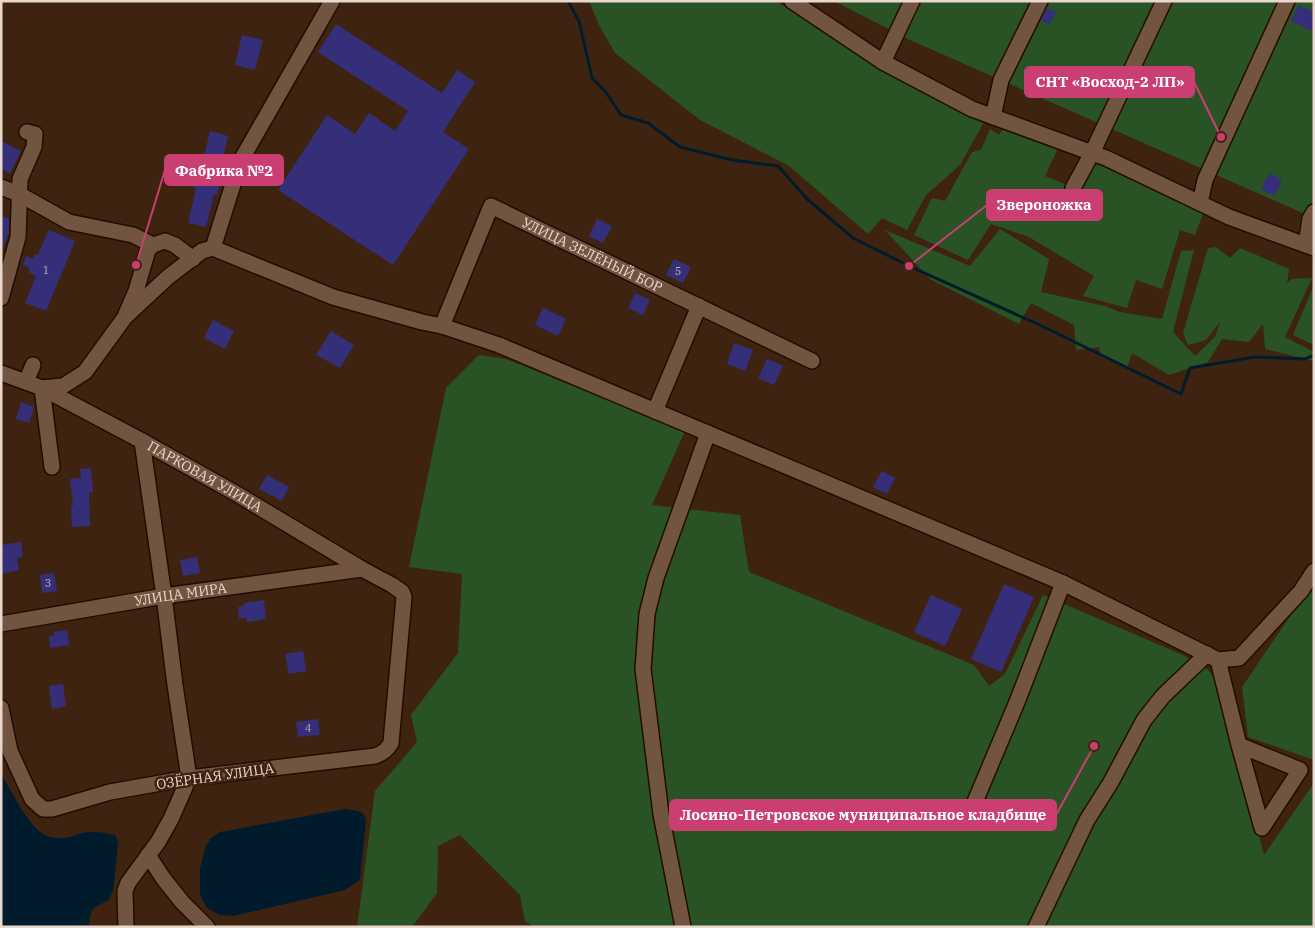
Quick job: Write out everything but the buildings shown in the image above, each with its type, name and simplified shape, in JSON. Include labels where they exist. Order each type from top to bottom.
[{"type":"street","points":[[213,248],[240,162],[332,1]]},
{"type":"street","points":[[792,1],[883,62],[972,109],[1106,158],[1229,217],[1310,247],[1310,219],[1314,212]]},
{"type":"street","points":[[883,62],[912,1]]},
{"type":"street","points":[[993,117],[1002,80],[1040,1]]},
{"type":"street","points":[[1073,188],[1092,153],[1164,1]]},
{"type":"street","points":[[1200,203],[1206,180],[1287,1]]},
{"type":"street","points":[[1,298],[18,237],[20,179],[34,147],[35,134],[27,132]]},
{"type":"street","points":[[1,187],[19,194],[69,222],[133,235],[153,245]]},
{"type":"street","name":"УЛИЦА ЗЕЛЁНЫЙ БОР","points":[[442,326],[491,206],[812,361]]},
{"type":"street","points":[[125,317],[136,291],[148,250],[153,245],[165,241],[176,245],[193,259]]},
{"type":"street","points":[[52,467],[42,388],[63,386],[85,372],[125,317],[168,277],[202,251],[213,248],[333,297],[442,326],[499,345],[1063,583],[1212,657],[1239,658],[1301,591],[1314,571]]},
{"type":"street","points":[[655,411],[699,306]]},
{"type":"street","points":[[26,382],[33,365]]},
{"type":"street","name":"ПАРКОВАЯ УЛИЦА","points":[[1,373],[42,388],[142,441],[237,494],[402,592],[404,597],[393,723],[391,742],[387,750]]},
{"type":"street","points":[[683,927],[661,814],[643,669],[648,614],[656,578],[708,433]]},
{"type":"street","points":[[126,927],[125,891],[128,883],[158,842],[189,778],[142,441]]},
{"type":"street","name":"УЛИЦА МИРА","points":[[1,624],[164,596],[362,569]]},
{"type":"street","points":[[969,816],[1017,702],[1063,583]]},
{"type":"street","points":[[1212,657],[1262,828],[1300,770],[1239,745]]},
{"type":"street","points":[[1036,927],[1087,820],[1111,782],[1144,720],[1163,696],[1212,657]]},
{"type":"street","name":"ОЗЁРНАЯ УЛИЦА","points":[[1,708],[10,751],[32,799],[43,809],[52,810],[110,792],[189,778],[375,756],[387,750]]},
{"type":"street","points":[[148,855],[182,902],[207,927]]},
{"type":"green space","points":[[589,1],[776,1],[878,67],[984,122],[960,165],[926,195],[907,230],[882,218],[868,234],[789,166],[700,120],[615,53],[599,25]]},
{"type":"green space","points":[[834,1],[1314,1],[1314,218],[910,40]]},
{"type":"green space","points":[[1005,125],[1059,146],[1045,176],[1067,185],[1066,191],[1071,196],[1093,162],[1203,214],[1195,235],[1180,230],[1162,289],[1136,280],[1127,308],[1083,296],[1094,276],[1029,237],[991,224],[968,260],[914,235],[932,198],[945,201],[972,152],[981,150],[990,129],[999,135]]},
{"type":"green space","points":[[1000,229],[1049,259],[1041,292],[1105,306],[1120,312],[1162,319],[1181,251],[1194,250],[1173,332],[1195,356],[1215,337],[1220,322],[1206,340],[1188,345],[1183,333],[1208,248],[1216,247],[1230,258],[1240,248],[1289,269],[1287,283],[1292,279],[1312,278],[1285,337],[1314,352],[1314,361],[1265,349],[1263,324],[1249,342],[1222,339],[1208,362],[1169,375],[1132,353],[1127,368],[1101,357],[1099,347],[1076,350],[1074,325],[1031,303],[1019,324],[930,279],[885,230],[970,266]]},
{"type":"green space","points":[[1314,285],[1314,345],[1293,335]]},
{"type":"green space","points":[[479,355],[506,359],[685,431],[652,505],[740,515],[749,572],[974,665],[989,686],[1005,674],[1043,595],[1183,655],[1208,670],[1219,684],[1264,855],[1314,783],[1314,927],[534,927],[525,921],[520,895],[460,835],[438,846],[437,893],[412,927],[357,927],[375,791],[417,742],[411,715],[458,653],[462,574],[409,567],[446,388]]},
{"type":"green space","points":[[1314,581],[1314,760],[1248,737],[1242,687]]},
{"type":"water","points":[[1,774],[28,818],[34,826],[47,836],[65,838],[82,833],[95,832],[116,836],[118,845],[113,891],[108,901],[95,907],[91,913],[89,927],[1,927]]},
{"type":"water","points":[[345,809],[363,813],[366,820],[360,879],[354,884],[345,890],[233,916],[220,915],[207,908],[200,895],[200,869],[205,848],[211,838],[220,832]]},
{"type":"waterway","points":[[568,1],[579,21],[592,78],[605,91],[621,115],[648,123],[680,147],[732,160],[778,166],[807,199],[853,238],[909,266],[1044,327],[1181,394],[1190,368],[1255,357],[1305,359],[1314,355]]},
{"type":"place","name":"СНТ «Восход-2 ЛП»","points":[[1221,137]]},
{"type":"place","name":"Фабрика №2","points":[[136,265]]},
{"type":"place","name":"Звероножка","points":[[909,266]]},
{"type":"place","name":"Лосино-Петровское муниципальное кладбище","points":[[1094,746]]}]
